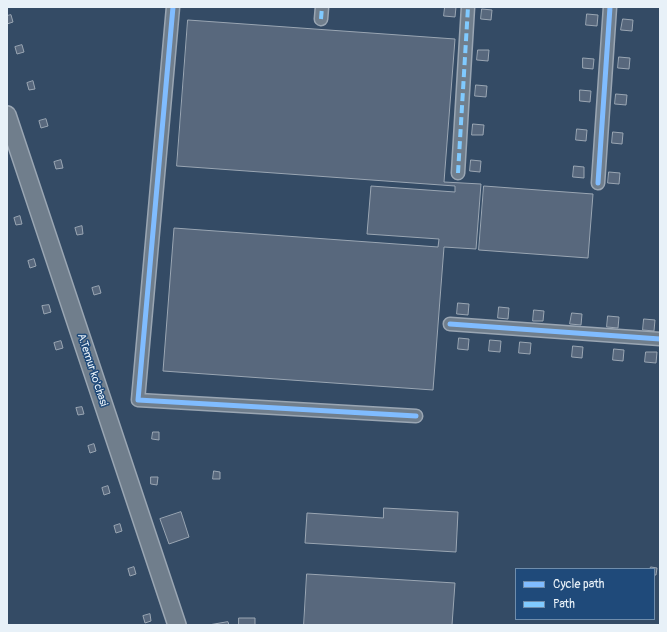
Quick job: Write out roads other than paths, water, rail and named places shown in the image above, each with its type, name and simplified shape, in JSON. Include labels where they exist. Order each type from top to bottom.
[{"type":"main road","name":"A.Temur ko'chasi","points":[[7,115],[177,625]]},
{"type":"street","points":[[173,7],[138,400],[416,416]]},
{"type":"street","points":[[321,19],[322,7]]},
{"type":"street","points":[[458,172],[468,7]]},
{"type":"street","points":[[598,183],[610,7]]},
{"type":"street","points":[[450,324],[660,339]]}]
